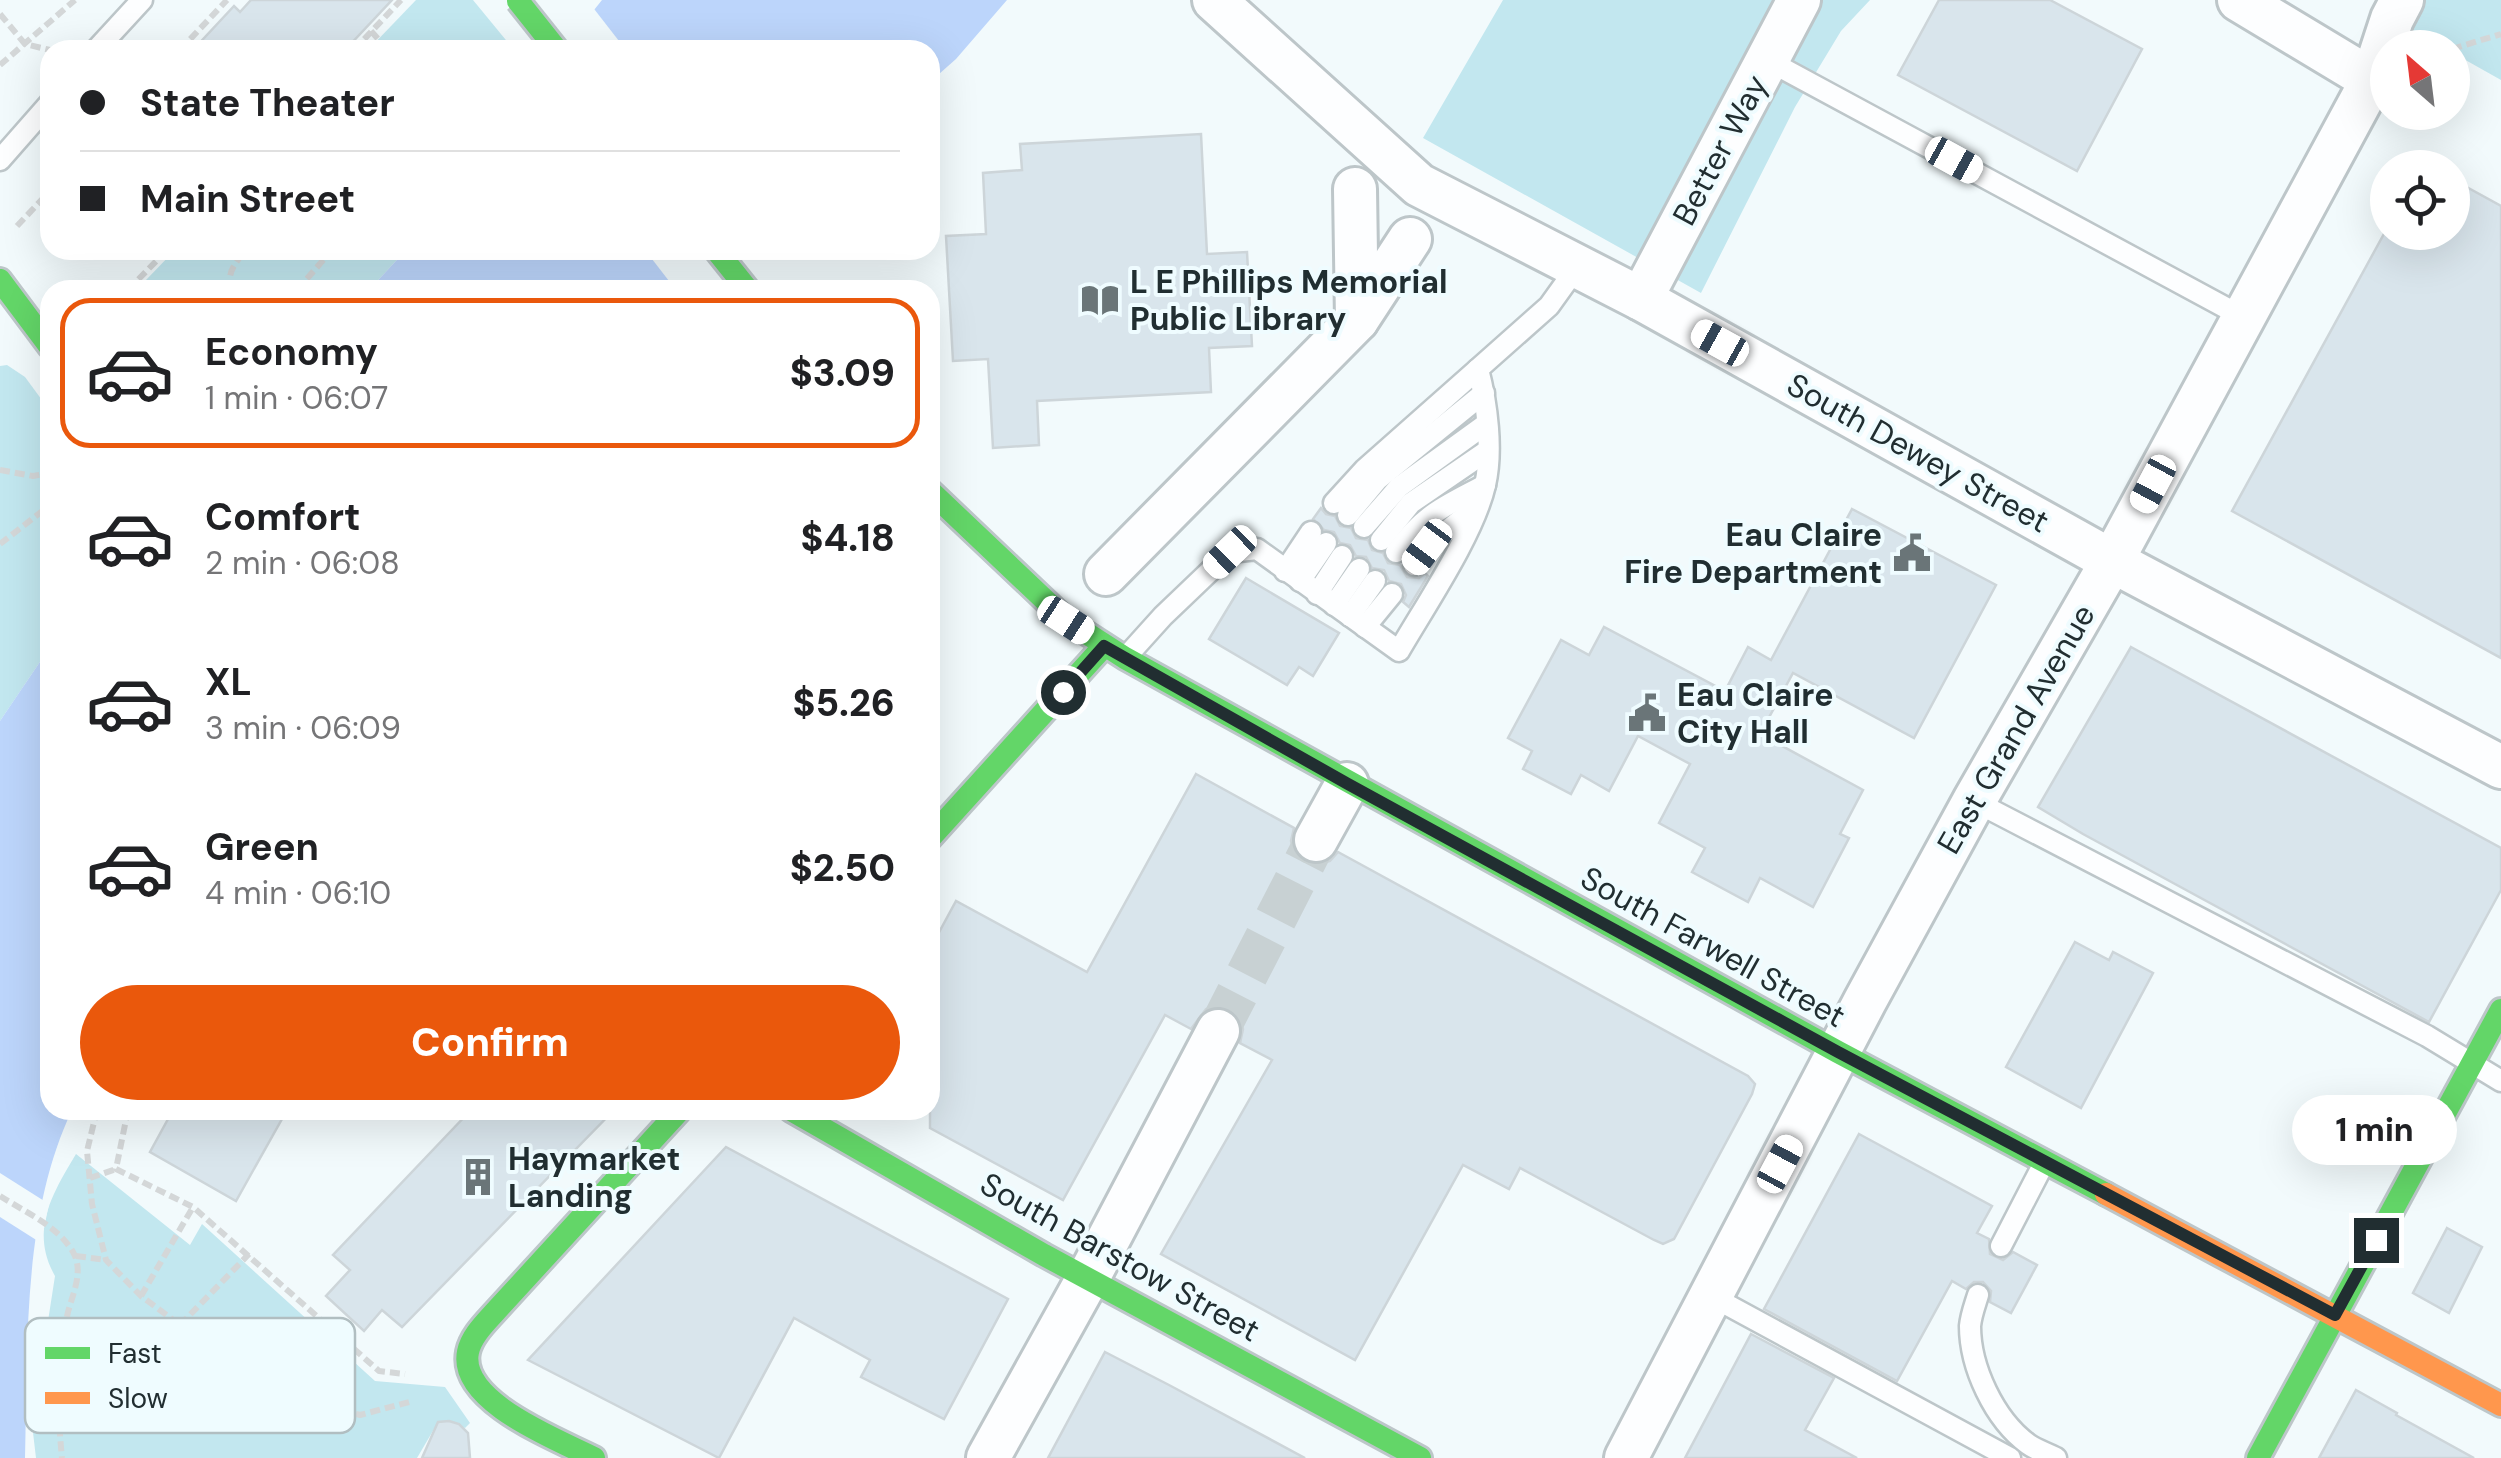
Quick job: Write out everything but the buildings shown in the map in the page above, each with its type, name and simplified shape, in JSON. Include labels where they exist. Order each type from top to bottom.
[{"type":"street","points":[[518,0],[549,40]]},
{"type":"street","name":"South Dewey Street","points":[[1214,0],[1419,185],[1641,299],[2112,561],[2501,767]]},
{"type":"street","name":"Better Way","points":[[1641,299],[1799,0]]},
{"type":"street","points":[[2239,0],[2370,79]]},
{"type":"street","name":"East Grand Avenue","points":[[2388,30],[2402,0]]},
{"type":"street","name":"East Grand Avenue","points":[[1626,1458],[1838,1052],[1974,801],[2112,561],[2370,84]]},
{"type":"street","points":[[1355,189],[1357,320]]},
{"type":"street","points":[[1106,574],[1357,320],[1410,239]]},
{"type":"street","points":[[724,260],[740,280]]},
{"type":"street","points":[[7,306],[40,337]]},
{"type":"street","name":"South Farwell Street","points":[[940,500],[1066,620],[1114,652],[1838,1052],[2501,1405]]},
{"type":"street","points":[[940,828],[1114,652]]},
{"type":"street","points":[[1316,840],[1348,784]]},
{"type":"street","points":[[2258,1458],[2501,1010]]},
{"type":"street","points":[[988,1458],[1218,1031]]},
{"type":"street","points":[[594,1458],[492,1403],[470,1378],[468,1353],[481,1328],[671,1120]]},
{"type":"street","name":"South Barstow Street","points":[[809,1120],[1088,1278],[1420,1458]]},
{"type":"lane","points":[[105,40],[142,0]]},
{"type":"lane","points":[[1768,60],[2244,316]]},
{"type":"lane","points":[[0,160],[40,114]]},
{"type":"lane","points":[[1349,515],[1364,470],[1549,306],[1577,267]]},
{"type":"lane","points":[[1114,652],[1163,616],[1230,552],[1257,548],[1399,650],[1459,546],[1485,485],[1486,424],[1478,369]]},
{"type":"lane","points":[[1349,515],[1376,480],[1484,392]]},
{"type":"lane","points":[[1349,515],[1399,487],[1486,424]]},
{"type":"lane","points":[[1485,485],[1432,512],[1389,546],[1411,503],[1486,451]]},
{"type":"lane","points":[[1414,565],[1427,547],[1476,508]]},
{"type":"lane","points":[[1325,599],[1326,544],[1325,599]]},
{"type":"lane","points":[[1325,599],[1375,581],[1325,599]]},
{"type":"lane","points":[[1974,801],[2428,1036],[2501,1081]]},
{"type":"lane","points":[[2001,1246],[2045,1161]]},
{"type":"lane","points":[[1978,1295],[1970,1320],[1971,1336],[1986,1388],[2009,1425],[2028,1444],[2056,1458]]},
{"type":"lane","points":[[1711,1296],[2010,1458]]},
{"type":"path","points":[[0,64],[75,0]]},
{"type":"path","points":[[189,40],[227,0]]},
{"type":"path","points":[[363,40],[401,0]]},
{"type":"path","points":[[0,14],[24,44],[40,48]]},
{"type":"path","points":[[371,31],[379,40]]},
{"type":"path","points":[[2470,43],[2501,34]]},
{"type":"path","points":[[18,226],[40,201]]},
{"type":"path","points":[[138,280],[157,260]]},
{"type":"path","points":[[306,280],[323,260]]},
{"type":"path","points":[[0,470],[40,474]]},
{"type":"path","points":[[0,544],[40,512]]},
{"type":"path","points":[[95,1120],[87,1151],[92,1204],[106,1260],[141,1296],[171,1318]]},
{"type":"path","points":[[116,1169],[126,1120]]},
{"type":"path","points":[[90,1178],[116,1169],[193,1207],[321,1318]]},
{"type":"path","points":[[0,1196],[59,1234],[76,1256],[78,1282],[68,1318]]},
{"type":"path","points":[[141,1296],[193,1207]]},
{"type":"path","points":[[187,1318],[250,1254]]},
{"type":"path","points":[[76,1256],[106,1260]]},
{"type":"path","points":[[355,1349],[379,1371],[405,1374]]},
{"type":"path","points":[[355,1414],[412,1401]]},
{"type":"path","points":[[59,1433],[62,1458]]},
{"type":"shaded area","points":[[416,0],[473,0],[506,40],[378,40]]},
{"type":"shaded area","points":[[602,0],[1007,0],[940,73],[940,40],[570,40]]},
{"type":"shaded area","points":[[1503,0],[1870,0],[1841,31],[1795,107],[1701,293],[1423,138]]},
{"type":"shaded area","points":[[2402,0],[2501,0],[2501,80],[2470,63],[2470,30],[2412,30],[2392,19]]},
{"type":"shaded area","points":[[165,260],[397,260],[378,280],[146,280]]},
{"type":"shaded area","points":[[397,260],[716,260],[692,280],[378,280]]},
{"type":"shaded area","points":[[7,365],[25,377],[40,397],[40,662],[0,721],[0,366]]},
{"type":"shaded area","points":[[40,662],[40,1120],[68,1120],[44,1193],[28,1318],[25,1318],[25,1458],[0,1458],[0,721]]},
{"type":"shaded area","points":[[76,1154],[190,1245],[202,1224],[306,1318],[48,1318],[55,1276],[47,1259],[44,1227],[59,1183]]},
{"type":"shaded area","points":[[355,1363],[375,1381],[445,1387],[470,1423],[465,1428],[449,1421],[437,1424],[417,1458],[36,1458],[33,1433],[355,1433]]},
{"type":"pier","points":[[591,5],[618,40],[565,40]]},
{"type":"pier","points":[[653,260],[722,260],[698,280],[668,280]]},
{"type":"pier","points":[[0,1173],[49,1204],[41,1243],[0,1217]]},
{"type":"tunnel","points":[[1218,1031],[1316,840]]},
{"type":"traffic: fast","points":[[518,1],[549,40]]},
{"type":"traffic: fast","points":[[724,260],[740,280]]},
{"type":"traffic: fast","points":[[0,280],[40,334]]},
{"type":"traffic: fast","points":[[940,500],[1066,620],[1125,658],[1838,1052],[2106,1194]]},
{"type":"traffic: fast","points":[[940,827],[1104,646]]},
{"type":"traffic: fast","points":[[2258,1458],[2501,1010]]},
{"type":"traffic: fast","points":[[594,1458],[536,1430],[494,1403],[469,1370],[468,1352],[486,1322],[671,1120]]},
{"type":"traffic: fast","points":[[808,1120],[1044,1255],[1420,1458]]},
{"type":"traffic: slow","points":[[2106,1194],[2501,1405]]},
{"type":"place","name":"L E Phillips Memorial Public Library","points":[[1100,300]]},
{"type":"place","name":"Eau Claire Fire Department","points":[[1912,553]]},
{"type":"place","name":"Eau Claire City Hall","points":[[1647,713]]},
{"type":"place","name":"Haymarket Landing","points":[[478,1177]]},
{"type":"route","points":[[1063,692],[1104,646],[1838,1052],[2335,1315],[2376,1240]]}]
